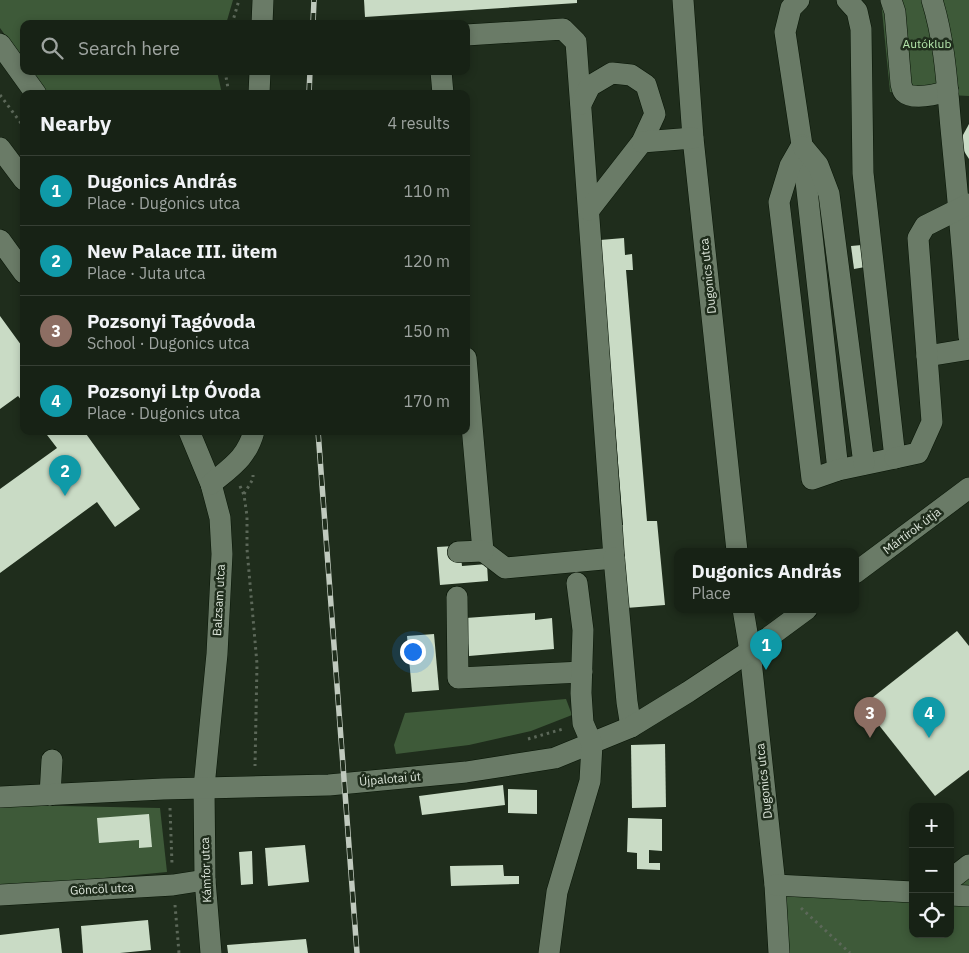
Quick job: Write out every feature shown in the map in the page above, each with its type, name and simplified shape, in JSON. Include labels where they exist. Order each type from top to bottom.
[{"type":"street","points":[[262,20],[263,0]]},
{"type":"street","name":"Dugonics utca","points":[[682,0],[693,138],[737,548]]},
{"type":"street","points":[[798,0],[791,8],[786,32],[802,145],[838,470]]},
{"type":"street","points":[[848,0],[857,12],[861,29],[863,173],[895,458]]},
{"type":"street","points":[[891,0],[895,12],[900,84],[904,92],[910,95],[932,96],[948,91]]},
{"type":"street","points":[[932,0],[938,19],[945,56],[964,207],[969,337]]},
{"type":"street","points":[[470,35],[563,29],[576,42],[614,558],[631,727]]},
{"type":"street","points":[[0,44],[20,72]]},
{"type":"street","points":[[581,104],[590,86],[612,73],[631,75],[646,85],[655,114],[642,142],[589,210]]},
{"type":"street","points":[[22,75],[33,90]]},
{"type":"street","points":[[260,75],[260,90]]},
{"type":"street","points":[[441,75],[443,90]]},
{"type":"street","points":[[642,142],[693,138]]},
{"type":"street","points":[[802,145],[818,165],[829,194],[864,464]]},
{"type":"street","points":[[802,145],[790,166],[778,202],[812,479],[838,470],[918,453],[932,422],[918,238],[925,226],[964,207]]},
{"type":"street","points":[[0,148],[20,175]]},
{"type":"street","points":[[0,240],[20,268]]},
{"type":"street","points":[[927,356],[969,349]]},
{"type":"street","points":[[470,403],[483,551]]},
{"type":"street","name":"Balzsam utca","points":[[191,435],[211,484],[220,518],[222,554],[217,654],[204,788]]},
{"type":"street","points":[[211,484],[239,461],[246,451],[252,435]]},
{"type":"street","name":"Mártírok útja","points":[[859,570],[969,488]]},
{"type":"street","points":[[458,552],[483,551],[505,568],[614,558]]},
{"type":"street","points":[[550,953],[557,892],[590,781],[592,744],[583,723],[581,693],[584,630],[577,583]]},
{"type":"street","points":[[457,597],[458,678],[582,672]]},
{"type":"street","name":"Dugonics utca","points":[[745,613],[775,885],[779,953]]},
{"type":"street","points":[[750,651],[801,613]]},
{"type":"street","name":"Újpalotai út","points":[[0,797],[169,789],[329,785],[466,772],[555,758],[631,727],[750,651]]},
{"type":"street","points":[[50,796],[52,760]]},
{"type":"street","name":"Kámfor utca","points":[[204,788],[204,880],[211,953]]},
{"type":"street","points":[[954,877],[969,865]]},
{"type":"street","name":"Göncöl utca","points":[[0,895],[173,885],[204,880]]},
{"type":"street","points":[[775,885],[909,892]]},
{"type":"street","points":[[954,895],[969,896]]},
{"type":"path","points":[[233,20],[239,0]]},
{"type":"path","points":[[225,75],[228,90]]},
{"type":"path","points":[[0,95],[20,122]]},
{"type":"path","points":[[244,495],[257,664],[255,766],[264,766]]},
{"type":"path","points":[[521,742],[583,723]]},
{"type":"path","points":[[169,789],[173,885],[179,953]]},
{"type":"path","points":[[775,885],[850,953]]},
{"type":"green space","points":[[0,0],[233,0],[227,20],[20,20],[20,56],[0,28]]},
{"type":"green space","name":"Autóklub","points":[[881,0],[969,0],[969,96],[890,92]]},
{"type":"green space","points":[[34,75],[218,75],[221,90],[45,90]]},
{"type":"green space","points":[[566,699],[572,715],[531,731],[469,745],[396,754],[394,745],[405,713]]},
{"type":"green space","points":[[0,806],[160,808],[167,872],[0,888]]},
{"type":"green space","points":[[969,867],[969,953],[779,953],[775,889],[909,895],[909,938],[954,938],[954,879]]},
{"type":"building","points":[[364,0],[577,0],[577,3],[365,17]]},
{"type":"building","points":[[969,124],[969,159],[962,148],[963,135]]},
{"type":"building","points":[[624,238],[625,255],[632,254],[633,270],[626,270],[647,521],[657,521],[665,605],[626,608],[618,525],[623,525],[600,240]]},
{"type":"building","points":[[862,245],[865,267],[854,269],[851,246]]},
{"type":"building","points":[[0,316],[20,344],[20,398],[18,396],[0,409]]},
{"type":"building","points":[[47,435],[87,435],[140,509],[115,527],[97,502],[0,573],[0,489],[57,448]]},
{"type":"building","points":[[454,546],[461,557],[462,566],[487,564],[488,581],[440,585],[437,547]]},
{"type":"building","points":[[535,613],[535,620],[552,618],[554,649],[469,656],[466,618]]},
{"type":"building","points":[[957,631],[969,646],[969,770],[935,796],[863,705]]},
{"type":"building","points":[[434,634],[439,690],[412,692],[407,636]]},
{"type":"building","points":[[665,744],[666,807],[632,808],[631,745]]},
{"type":"building","points":[[503,785],[505,805],[422,815],[419,796]]},
{"type":"building","points":[[508,789],[537,790],[537,814],[508,813]]},
{"type":"building","points":[[149,814],[152,847],[139,848],[139,840],[99,843],[97,818]]},
{"type":"building","points":[[628,818],[662,819],[662,851],[649,850],[649,863],[660,863],[660,870],[637,869],[637,853],[627,852]]},
{"type":"building","points":[[305,845],[309,882],[268,886],[265,848]]},
{"type":"building","points":[[252,851],[253,884],[241,885],[239,852]]},
{"type":"building","points":[[503,865],[504,876],[519,876],[519,884],[451,886],[450,866]]},
{"type":"building","points":[[148,920],[151,950],[120,953],[83,953],[81,926]]},
{"type":"building","points":[[59,928],[62,953],[0,953],[0,935]]},
{"type":"building","points":[[306,939],[308,953],[228,953],[227,945]]},
{"type":"railway","points":[[313,20],[314,0]]},
{"type":"railway","points":[[309,90],[310,75]]},
{"type":"railway","points":[[318,435],[357,953]]},
{"type":"place","name":"New Palace III. ütem","points":[[65,496]]},
{"type":"place","name":"Dugonics András","points":[[766,670]]},
{"type":"place","name":"Pozsonyi Tagóvoda","points":[[870,738]]},
{"type":"place","name":"Pozsonyi Ltp Óvoda","points":[[929,738]]}]
